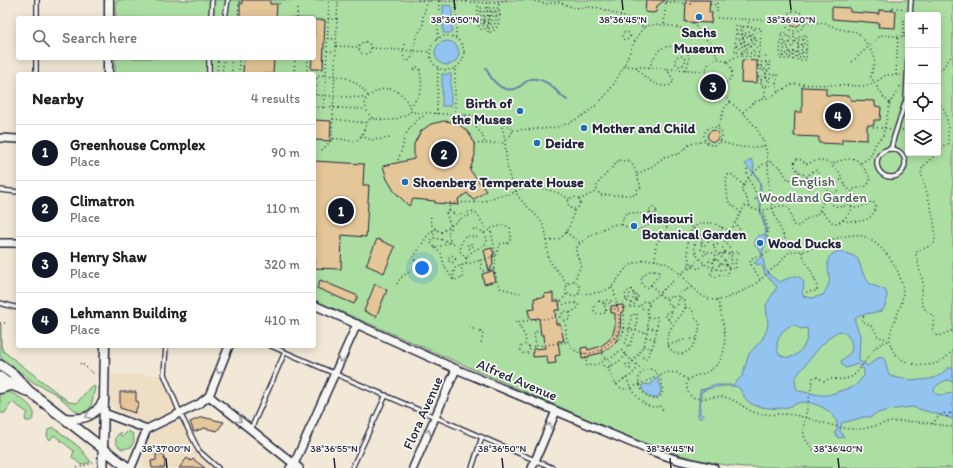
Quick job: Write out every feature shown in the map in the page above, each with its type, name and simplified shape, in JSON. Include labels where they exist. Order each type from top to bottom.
[{"type":"main road","points":[[0,365],[14,375],[29,391],[128,468]]},
{"type":"main road","points":[[3,383],[29,391]]},
{"type":"main road","points":[[102,468],[103,449]]},
{"type":"street","points":[[109,0],[109,16]]},
{"type":"street","points":[[108,60],[108,72]]},
{"type":"street","points":[[0,138],[16,139]]},
{"type":"street","points":[[0,243],[16,243]]},
{"type":"street","name":"Alfred Avenue","points":[[316,307],[456,369],[651,451],[678,460],[714,468]]},
{"type":"street","points":[[209,396],[294,467],[356,324]]},
{"type":"street","points":[[103,449],[105,348]]},
{"type":"street","points":[[131,468],[147,429],[199,404],[209,396],[228,348]]},
{"type":"street","name":"Flora Avenue","points":[[413,468],[456,369]]},
{"type":"street","points":[[64,418],[78,419],[90,416],[99,409],[104,399]]},
{"type":"street","points":[[532,468],[556,410]]},
{"type":"street","points":[[104,413],[147,429]]},
{"type":"lane","points":[[37,0],[37,16]]},
{"type":"lane","points":[[211,16],[212,0]]},
{"type":"lane","points":[[225,16],[228,0]]},
{"type":"lane","points":[[910,12],[911,0]]},
{"type":"lane","points":[[36,60],[36,72]]},
{"type":"lane","points":[[209,72],[210,60]]},
{"type":"lane","points":[[891,149],[905,104],[906,84]]},
{"type":"lane","points":[[891,149],[901,153],[905,163],[900,174],[890,177],[880,173],[877,167],[877,162],[881,153],[885,150],[891,149]]},
{"type":"lane","points":[[0,190],[16,192]]},
{"type":"lane","points":[[0,303],[16,307]]},
{"type":"lane","points":[[166,348],[164,374],[180,413],[199,452],[218,468]]},
{"type":"lane","points":[[276,348],[553,468]]},
{"type":"lane","points":[[251,430],[285,352]]},
{"type":"lane","points":[[352,468],[386,396]]},
{"type":"lane","points":[[472,468],[482,437]]},
{"type":"path","points":[[238,16],[239,0]]},
{"type":"path","points":[[290,0],[310,0]]},
{"type":"path","points":[[324,108],[329,0]]},
{"type":"path","points":[[333,139],[338,0]]},
{"type":"path","points":[[418,0],[480,1],[487,3],[507,0]]},
{"type":"path","points":[[404,44],[404,59],[408,61],[412,57],[414,51],[415,38],[423,26],[423,16],[428,0]]},
{"type":"path","points":[[531,0],[545,4],[555,2],[562,3],[574,8],[600,8],[630,19],[644,27]]},
{"type":"path","points":[[711,0],[710,4],[717,4]]},
{"type":"path","points":[[717,0],[717,12]]},
{"type":"path","points":[[438,38],[439,1]]},
{"type":"path","points":[[456,1],[456,38]]},
{"type":"path","points":[[664,24],[666,1],[692,4]]},
{"type":"path","points":[[488,26],[481,25],[481,8],[498,8],[499,2]]},
{"type":"path","points":[[483,20],[484,11],[487,11],[490,11],[495,12],[500,10],[501,16],[496,29],[488,33],[488,17],[487,11],[487,3]]},
{"type":"path","points":[[478,6],[476,20],[479,27],[488,29],[494,26],[496,16],[495,12]]},
{"type":"path","points":[[852,62],[881,36],[904,37],[905,8],[892,8],[892,10]]},
{"type":"path","points":[[297,9],[297,16]]},
{"type":"path","points":[[488,22],[490,11]]},
{"type":"path","points":[[796,11],[803,15],[805,22],[802,28],[794,31],[787,28],[785,21],[788,14],[796,11]]},
{"type":"path","points":[[488,26],[491,24],[495,12]]},
{"type":"path","points":[[484,17],[501,16]]},
{"type":"path","points":[[717,18],[830,24],[839,29],[856,32],[861,35],[874,55],[875,59],[871,77],[884,98],[890,103]]},
{"type":"path","points":[[328,19],[337,19]]},
{"type":"path","points":[[748,27],[749,19]]},
{"type":"path","points":[[476,20],[488,22]]},
{"type":"path","points":[[693,23],[700,31],[707,29],[710,31]]},
{"type":"path","points":[[512,130],[557,126],[576,119],[592,109],[605,96],[624,66],[634,41],[644,27],[653,24],[664,24],[707,40],[715,49],[717,59]]},
{"type":"path","points":[[736,26],[743,27],[762,28],[760,35],[760,53],[734,52],[736,26]]},
{"type":"path","points":[[743,27],[750,35],[750,38],[756,40],[760,46]]},
{"type":"path","points":[[742,52],[741,45],[744,40],[742,37],[743,27]]},
{"type":"path","points":[[736,34],[743,27]]},
{"type":"path","points":[[735,44],[739,39],[745,37],[748,32],[754,28]]},
{"type":"path","points":[[752,52],[753,42],[751,40],[754,34],[754,28]]},
{"type":"path","points":[[754,28],[760,35]]},
{"type":"path","points":[[794,31],[794,47],[784,46],[786,38],[786,44],[791,42],[791,37],[787,37],[787,33],[781,33],[780,59],[806,60],[807,35],[797,37],[796,40],[803,40],[804,44],[798,46]]},
{"type":"path","points":[[736,34],[747,36],[754,34],[760,35]]},
{"type":"path","points":[[736,34],[752,52]]},
{"type":"path","points":[[742,52],[747,48],[750,42],[756,40],[760,35]]},
{"type":"path","points":[[448,36],[456,38],[461,44],[464,53],[462,62],[455,68],[445,70],[438,67],[433,62],[430,52],[432,45],[438,38],[448,36]]},
{"type":"path","points":[[896,75],[898,36]]},
{"type":"path","points":[[630,38],[634,41]]},
{"type":"path","points":[[328,39],[336,39]]},
{"type":"path","points":[[358,47],[360,43],[366,41],[370,44],[371,48]]},
{"type":"path","points":[[792,60],[795,52],[798,52],[798,42],[794,42]]},
{"type":"path","points":[[735,44],[745,45],[747,43],[751,46],[760,46]]},
{"type":"path","points":[[735,44],[742,52]]},
{"type":"path","points":[[336,46],[358,47]]},
{"type":"path","points":[[752,52],[760,46]]},
{"type":"path","points":[[798,46],[806,48]]},
{"type":"path","points":[[358,47],[359,51],[365,54],[370,52],[371,48]]},
{"type":"path","points":[[649,68],[660,50],[664,47],[673,47],[684,51],[688,55],[689,61],[686,70]]},
{"type":"path","points":[[371,48],[430,52]]},
{"type":"path","points":[[798,54],[801,55],[801,50],[806,48]]},
{"type":"path","points":[[792,60],[791,54],[783,56],[784,49],[789,49],[788,52],[795,52]]},
{"type":"path","points":[[327,51],[336,52]]},
{"type":"path","points":[[795,52],[796,57],[803,57],[803,52],[801,52]]},
{"type":"path","points":[[941,70],[953,54]]},
{"type":"path","points":[[681,66],[675,61],[677,57],[680,56],[684,58],[685,61],[681,66],[681,70]]},
{"type":"path","points":[[727,62],[736,56],[769,58]]},
{"type":"path","points":[[758,57],[758,77],[761,77],[765,78],[770,77],[770,86],[761,86],[761,77]]},
{"type":"path","points":[[717,59],[727,62],[732,69],[731,76],[727,82],[722,84],[714,84],[710,82],[706,71],[709,64],[717,59]]},
{"type":"path","points":[[217,72],[218,60]]},
{"type":"path","points":[[222,72],[224,60]]},
{"type":"path","points":[[231,60],[232,72]]},
{"type":"path","points":[[239,72],[240,60]]},
{"type":"path","points":[[294,72],[295,60]]},
{"type":"path","points":[[307,72],[308,60]]},
{"type":"path","points":[[761,62],[766,63],[770,62],[770,71],[761,71],[761,62]]},
{"type":"path","points":[[758,66],[762,66],[766,63]]},
{"type":"path","points":[[766,63],[769,66]]},
{"type":"path","points":[[624,66],[706,71]]},
{"type":"path","points":[[762,66],[766,70]]},
{"type":"path","points":[[762,81],[765,78],[766,70],[769,66]]},
{"type":"path","points":[[410,107],[421,92],[423,86],[420,69],[417,67],[413,71]]},
{"type":"path","points":[[438,67],[438,114]]},
{"type":"path","points":[[636,67],[651,82],[666,86],[671,85],[674,81],[667,69]]},
{"type":"path","points":[[455,68],[455,114]]},
{"type":"path","points":[[766,74],[778,75],[776,84],[778,93]]},
{"type":"path","points":[[316,85],[317,75],[335,76],[351,80],[360,86],[368,97]]},
{"type":"path","points":[[743,112],[754,102],[778,93],[788,86],[796,84],[866,86],[875,83],[883,76],[903,75],[902,81],[890,103],[883,134],[876,143],[870,157],[860,164]]},
{"type":"path","points":[[765,78],[769,81]]},
{"type":"path","points":[[762,81],[765,85],[765,98]]},
{"type":"path","points":[[765,85],[769,81]]},
{"type":"path","points":[[722,84],[724,95],[756,126],[764,146],[768,163],[768,186],[772,208],[779,227],[792,252]]},
{"type":"path","points":[[411,112],[405,96],[396,91],[381,90],[374,92],[365,100],[366,109],[372,118],[392,120],[411,112],[483,116],[493,118],[510,126],[512,130]]},
{"type":"path","points":[[316,95],[368,97]]},
{"type":"path","points":[[717,128],[725,107],[730,102]]},
{"type":"path","points":[[941,104],[946,113],[949,146]]},
{"type":"path","points":[[316,107],[366,109]]},
{"type":"path","points":[[398,160],[404,138],[410,128],[418,119],[428,114]]},
{"type":"path","points":[[464,116],[482,134],[485,144]]},
{"type":"path","points":[[333,139],[354,141],[361,135],[368,120],[372,118]]},
{"type":"path","points":[[333,119],[366,123]]},
{"type":"path","points":[[501,123],[505,140],[508,170],[516,191],[542,224],[547,235],[550,260],[567,284],[567,293],[559,305],[576,303],[579,306],[578,309],[569,313],[564,312],[561,317]]},
{"type":"path","points":[[712,127],[717,128],[722,134],[720,142],[712,146],[705,141],[704,134],[706,130],[712,127]]},
{"type":"path","points":[[505,140],[512,134],[512,130]]},
{"type":"path","points":[[361,135],[372,140],[391,138]]},
{"type":"path","points":[[322,150],[333,139]]},
{"type":"path","points":[[637,174],[650,168],[664,157],[679,154],[690,144],[705,141]]},
{"type":"path","points":[[720,142],[741,148],[764,146]]},
{"type":"path","points":[[474,144],[505,144]]},
{"type":"path","points":[[944,145],[942,150],[926,162],[921,170],[930,205],[935,240],[934,244],[919,250],[916,252],[916,255],[923,282],[921,299],[922,304],[934,317],[932,327],[933,332],[935,335],[939,336],[953,330]]},
{"type":"path","points":[[807,177],[794,165],[796,160],[799,159],[804,161],[806,164],[819,160],[833,164],[837,161],[853,159],[857,160],[869,175],[869,182],[866,187],[856,188],[852,192],[848,204],[843,207],[838,207],[827,201],[823,202],[820,198],[812,196],[807,189],[807,177],[813,170],[816,170],[823,184],[834,194],[837,192],[836,184],[842,180]]},
{"type":"path","points":[[619,160],[629,160],[637,174],[641,187],[637,190],[636,195],[602,196],[597,192],[596,188],[598,183],[619,160]]},
{"type":"path","points":[[800,172],[795,178],[788,180],[779,166],[771,162],[761,166],[748,179],[741,190],[746,197],[748,204],[752,208],[763,210],[782,205],[788,207],[793,224],[797,227],[801,226],[808,218],[817,216],[823,202]]},
{"type":"path","points":[[833,164],[833,167],[839,172],[842,180],[852,192]]},
{"type":"path","points":[[747,169],[746,174],[755,191],[755,201]]},
{"type":"path","points":[[741,213],[728,201],[726,180],[728,175],[733,175],[744,186]]},
{"type":"path","points":[[449,243],[450,238],[448,233],[451,227],[446,213],[449,212],[450,203],[483,202],[497,196],[511,194],[529,186],[559,193],[569,199],[575,197],[579,200]]},
{"type":"path","points":[[579,200],[597,192]]},
{"type":"path","points":[[569,199],[569,206],[575,208]]},
{"type":"path","points":[[547,241],[559,239],[566,232],[575,208],[579,205],[579,200]]},
{"type":"path","points":[[820,211],[824,213],[833,223],[838,223],[843,220],[853,208],[861,207],[871,202],[874,203],[876,207],[871,215],[862,222],[847,222],[843,220]]},
{"type":"path","points":[[689,267],[690,263],[686,244],[688,237],[694,229],[700,225],[708,223],[730,229],[744,207],[748,204]]},
{"type":"path","points":[[848,204],[853,208]]},
{"type":"path","points":[[621,225],[622,218],[628,212],[640,214],[650,212],[651,208],[657,210],[656,213],[658,221],[662,221],[667,229],[664,237],[656,244],[655,260]]},
{"type":"path","points":[[760,280],[750,262],[753,257],[761,256],[772,250],[767,236],[768,230],[763,210]]},
{"type":"path","points":[[449,212],[456,215],[474,211],[477,214],[488,229],[496,256],[496,266],[494,269],[500,288],[520,293]]},
{"type":"path","points":[[567,284],[574,281],[581,265],[576,252],[577,246],[580,243],[592,234],[608,226],[617,224],[633,230],[643,228],[653,221],[652,214],[650,212]]},
{"type":"path","points":[[652,214],[656,213]]},
{"type":"path","points":[[431,217],[430,223],[441,232],[444,232],[448,227],[463,217],[477,214]]},
{"type":"path","points":[[722,227],[722,234],[724,239],[728,246],[731,254],[731,261],[719,270],[713,269],[704,264],[696,250],[696,241],[705,233],[711,233],[724,239],[731,241],[738,236],[739,230],[734,223]]},
{"type":"path","points":[[484,233],[488,229],[505,225],[510,228],[511,239],[507,244],[500,244],[496,256]]},
{"type":"path","points":[[691,226],[700,236],[713,238],[715,259],[710,275],[714,277],[721,274],[727,276],[729,274],[729,269]]},
{"type":"path","points":[[397,284],[402,276],[409,273],[417,264],[413,256],[427,235],[436,228]]},
{"type":"path","points":[[468,254],[487,242],[487,238],[484,233],[475,229],[471,230]]},
{"type":"path","points":[[433,230],[435,238]]},
{"type":"path","points":[[566,232],[580,243]]},
{"type":"path","points":[[567,293],[572,296],[607,290],[614,285],[629,266],[642,260],[655,260],[670,265],[681,274],[700,295],[718,300],[727,298],[750,287],[778,265],[787,254],[808,250],[818,244],[843,237],[857,235],[864,236],[872,240],[890,259],[901,278],[903,290],[902,301],[892,326],[890,341],[895,354],[903,360],[913,364],[926,365],[939,362],[953,351]]},
{"type":"path","points":[[466,258],[460,251],[460,245],[465,236],[478,238]]},
{"type":"path","points":[[700,236],[701,249],[715,254],[731,254],[738,251],[739,255],[735,261],[736,268],[729,269]]},
{"type":"path","points":[[435,238],[432,238],[431,243],[441,253],[445,268],[453,280]]},
{"type":"path","points":[[435,238],[460,245]]},
{"type":"path","points":[[707,238],[708,242],[710,243]]},
{"type":"path","points":[[714,245],[719,244],[719,242]]},
{"type":"path","points":[[435,248],[449,243]]},
{"type":"path","points":[[466,263],[469,249],[467,247],[468,244],[471,244],[472,247],[478,249]]},
{"type":"path","points":[[701,244],[705,245],[705,247]]},
{"type":"path","points":[[720,249],[724,249],[724,253]]},
{"type":"path","points":[[703,255],[706,255],[707,251]]},
{"type":"path","points":[[802,251],[805,261],[813,273],[817,286],[817,291],[806,292]]},
{"type":"path","points":[[721,254],[722,258],[726,261]]},
{"type":"path","points":[[455,267],[496,256]]},
{"type":"path","points":[[710,258],[709,262],[713,262]]},
{"type":"path","points":[[719,261],[722,258]]},
{"type":"path","points":[[726,266],[726,261],[728,258]]},
{"type":"path","points":[[715,259],[719,261],[721,265]]},
{"type":"path","points":[[480,260],[482,271],[494,269]]},
{"type":"path","points":[[415,261],[429,261],[429,269]]},
{"type":"path","points":[[606,310],[604,303],[599,301],[593,306],[593,310],[597,314],[606,313],[606,310],[642,306],[644,302],[648,303],[689,267],[691,268],[696,261]]},
{"type":"path","points":[[453,263],[455,267],[453,280]]},
{"type":"path","points":[[690,263],[699,269],[704,264]]},
{"type":"path","points":[[453,280],[463,278],[461,265]]},
{"type":"path","points":[[718,266],[726,266],[729,269]]},
{"type":"path","points":[[652,270],[658,270],[660,275],[651,285],[649,287],[644,286],[641,282],[641,278],[652,270]]},
{"type":"path","points":[[574,281],[580,286],[578,294]]},
{"type":"path","points":[[651,285],[663,298],[679,296],[684,300],[685,307],[673,324],[668,337],[668,345],[674,352],[681,354],[690,350],[699,334],[699,322],[695,318],[695,313],[685,307]]},
{"type":"path","points":[[673,324],[665,314],[670,311],[672,307],[676,306],[682,292],[692,286]]},
{"type":"path","points":[[561,317],[565,321],[568,342],[573,349],[585,353],[601,350],[609,345],[618,330],[617,309],[614,291],[611,287]]},
{"type":"path","points":[[626,300],[626,292],[633,290],[633,293],[635,293],[633,300],[636,299],[636,295],[638,297],[634,307]]},
{"type":"path","points":[[622,302],[630,299],[630,294],[633,293]]},
{"type":"path","points":[[667,298],[668,303],[672,307]]},
{"type":"path","points":[[626,300],[634,304]]},
{"type":"path","points":[[718,300],[725,340],[723,356],[718,364],[710,370],[693,376],[689,380],[687,390],[691,396],[701,399],[723,396],[756,412],[766,414],[794,415],[857,430],[878,424],[893,422],[932,424],[953,427]]},
{"type":"path","points":[[630,364],[630,369],[625,369],[626,364],[630,364],[638,354],[646,337],[648,318],[646,309],[649,306],[648,303]]},
{"type":"path","points":[[642,306],[646,309]]},
{"type":"path","points":[[668,319],[672,314],[670,311]]},
{"type":"path","points":[[565,321],[570,318],[571,315],[569,313]]},
{"type":"path","points":[[630,314],[636,314],[636,330],[633,342],[629,348],[625,344],[630,329],[630,314]]},
{"type":"path","points":[[614,338],[619,341],[624,328],[624,315],[618,316]]},
{"type":"path","points":[[864,316],[862,321],[873,327],[878,337],[884,338],[887,341]]},
{"type":"path","points":[[529,347],[526,344],[524,336],[516,322],[561,317]]},
{"type":"path","points":[[638,354],[646,360],[655,339],[657,318],[648,318]]},
{"type":"path","points":[[0,323],[8,323]]},
{"type":"path","points":[[469,327],[483,333],[481,344]]},
{"type":"path","points":[[624,328],[647,333]]},
{"type":"path","points":[[648,328],[657,329]]},
{"type":"path","points":[[536,346],[534,332],[541,331]]},
{"type":"path","points":[[646,337],[655,339]]},
{"type":"path","points":[[668,345],[687,339],[697,339]]},
{"type":"path","points":[[814,450],[807,442],[804,435],[805,418],[813,378],[815,377],[824,381],[828,379],[844,380],[854,375],[876,348],[887,341],[890,341]]},
{"type":"path","points":[[529,347],[568,342]]},
{"type":"path","points":[[526,344],[520,347],[522,353],[528,352],[529,347]]},
{"type":"path","points":[[643,346],[652,349]]},
{"type":"path","points":[[601,350],[605,359]]},
{"type":"path","points":[[609,360],[621,350],[639,367],[616,384]]},
{"type":"path","points":[[585,353],[587,366],[602,363],[605,359]]},
{"type":"path","points":[[602,363],[604,368],[612,366],[626,355]]},
{"type":"path","points":[[605,359],[608,358],[612,366]]},
{"type":"path","points":[[80,364],[81,363],[96,373]]},
{"type":"path","points":[[608,367],[616,384],[622,389],[632,388],[668,372],[681,374],[689,380]]},
{"type":"path","points":[[645,370],[654,371],[659,376],[662,384],[663,391],[661,396],[656,399],[652,399],[646,396],[639,384],[639,376],[645,370]]},
{"type":"path","points":[[626,378],[643,403],[652,407],[660,406],[663,412]]},
{"type":"path","points":[[932,424],[944,413],[947,416],[950,413],[953,417]]},
{"type":"path","points":[[77,468],[93,463]]},
{"type":"shaded area","points":[[110,374],[162,375],[176,410],[150,422],[117,412],[111,404]]},
{"type":"shaded area","points":[[181,419],[198,455],[213,468],[143,468],[142,460],[154,431]]},
{"type":"green space","name":"Missouri Botanical Garden","points":[[116,0],[953,0],[953,468],[745,467],[718,464],[691,458],[614,431],[316,301],[316,72],[115,72],[115,60],[316,60],[316,16],[116,16]]},
{"type":"green space","points":[[0,324],[1,345],[3,351],[69,402],[77,403],[90,387],[95,387],[91,407],[86,411],[80,413],[77,412],[56,394],[33,382],[0,357]]},
{"type":"green space","points":[[9,392],[18,396],[32,408],[34,417],[31,421],[26,421],[25,418],[28,413],[12,402],[5,413],[0,413],[0,394]]},
{"type":"green space","points":[[53,427],[79,447],[91,462],[81,465],[72,457],[74,451],[54,435],[50,440],[47,436],[48,430]]},
{"type":"green space","points":[[128,431],[133,434],[134,441],[131,447],[123,449],[117,444],[116,437],[120,432],[121,436],[123,436]]},
{"type":"water","points":[[443,5],[452,6],[452,33],[443,33]]},
{"type":"water","points":[[447,41],[452,42],[458,48],[458,58],[452,64],[447,65],[442,64],[436,58],[435,53],[436,48],[442,42]]},
{"type":"water","points":[[442,74],[451,74],[451,106],[442,106]]},
{"type":"water","points":[[751,159],[754,165],[753,171],[758,177],[761,184],[761,191],[757,198],[761,202],[761,211],[767,231],[765,236],[767,240],[762,253],[765,269],[779,282],[794,276],[800,277],[804,282],[802,291],[803,296],[812,298],[823,295],[828,286],[828,264],[831,256],[841,251],[858,259],[863,274],[870,284],[885,290],[887,294],[886,304],[882,311],[860,315],[855,319],[860,335],[859,361],[868,366],[876,359],[882,357],[885,361],[890,376],[909,380],[935,378],[948,368],[953,368],[953,382],[948,380],[944,381],[934,390],[935,393],[939,395],[953,393],[953,419],[912,407],[889,410],[875,414],[871,417],[842,422],[840,431],[844,437],[838,438],[835,432],[837,430],[837,424],[835,418],[831,413],[815,404],[803,402],[784,408],[758,406],[751,404],[738,387],[729,386],[714,387],[701,392],[700,414],[704,416],[699,418],[700,390],[708,388],[712,385],[733,385],[742,376],[749,354],[763,338],[767,329],[768,324],[766,305],[777,287],[764,272],[762,265],[754,263],[762,256],[760,250],[755,246],[755,241],[758,236],[763,235],[766,232],[760,211],[760,203],[756,198],[760,187],[758,179],[745,164]],"holes":[[[792,325],[795,325],[800,329],[807,328],[808,334],[804,346],[800,351],[796,355],[785,357],[779,354],[777,345],[781,333]],[[839,331],[848,336],[852,345],[851,352],[841,361],[842,365],[846,368],[858,364],[864,370],[864,376],[855,386],[828,395],[798,391],[796,388],[795,378],[819,348],[832,335]]]},
{"type":"water","points":[[658,378],[661,389],[660,394],[656,398],[653,398],[645,393],[641,386],[645,384],[651,385],[654,380]]},
{"type":"building","points":[[242,0],[270,0],[270,4],[277,4],[276,16],[240,16],[240,3],[242,4]]},
{"type":"building","points":[[646,0],[665,0],[657,6],[656,12],[653,13],[645,12]]},
{"type":"building","points":[[686,0],[710,0],[709,12],[712,12],[711,23],[685,22]]},
{"type":"building","points":[[832,7],[850,8],[850,12],[879,14],[879,10],[896,11],[895,28],[878,27],[879,23],[832,19]]},
{"type":"building","points":[[793,16],[797,16],[799,17],[799,25],[793,26],[790,23],[790,19]]},
{"type":"building","points":[[316,20],[325,20],[323,69],[311,69],[312,60],[316,60]]},
{"type":"building","points":[[244,60],[274,60],[273,72],[243,72]]},
{"type":"building","points":[[742,60],[757,61],[757,83],[741,82]]},
{"type":"building","points":[[802,87],[826,88],[826,95],[850,96],[850,100],[875,101],[875,106],[881,107],[880,120],[874,120],[874,125],[867,125],[867,140],[842,139],[842,144],[819,143],[819,137],[794,136],[795,112],[802,112]]},
{"type":"building","points":[[316,120],[331,121],[330,141],[316,140]]},
{"type":"building","points":[[444,121],[453,122],[461,126],[472,138],[475,147],[475,155],[470,170],[486,191],[473,200],[467,193],[458,199],[459,205],[413,199],[409,206],[394,191],[387,179],[383,166],[414,159],[414,144],[421,131],[431,124]]},
{"type":"building","points":[[713,130],[717,132],[719,136],[717,140],[713,142],[709,140],[707,136],[709,132]]},
{"type":"building","points":[[316,161],[364,164],[363,185],[369,185],[366,237],[342,235],[341,269],[316,268]]},
{"type":"building","points":[[377,239],[395,247],[384,273],[366,265]]},
{"type":"building","points":[[492,248],[494,255],[492,255],[493,264],[489,271],[484,250]]},
{"type":"building","points":[[493,271],[496,281],[484,284],[482,274]]},
{"type":"building","points":[[320,280],[358,296],[354,304],[317,288]]},
{"type":"building","points":[[375,284],[387,290],[376,317],[364,311]]},
{"type":"building","points":[[553,293],[553,301],[559,301],[560,310],[555,310],[556,324],[560,324],[564,341],[558,341],[560,355],[555,356],[556,363],[548,364],[547,356],[533,357],[533,349],[545,348],[544,335],[541,335],[539,318],[530,319],[528,310],[535,309],[534,298],[545,297],[544,294]]},
{"type":"building","points":[[623,305],[624,312],[621,312],[620,332],[615,343],[601,353],[582,359],[581,348],[587,347],[588,350],[595,348],[601,346],[609,340],[613,334],[615,326],[615,313],[611,313],[611,306]]},
{"type":"building","points":[[120,392],[136,392],[136,401],[139,402],[135,413],[120,408]]},
{"type":"building","points":[[202,417],[224,422],[217,431],[204,428],[194,432],[190,422]]},
{"type":"building","points":[[156,454],[164,454],[165,468],[152,468],[151,461],[156,460]]},
{"type":"building","points":[[187,458],[191,461],[193,459],[205,468],[179,468]]},
{"type":"waterway","points":[[486,68],[494,81],[498,85],[507,89],[517,88],[531,79],[536,79],[545,82],[567,100]]},
{"type":"place","name":"Sachs Museum","points":[[699,17]]},
{"type":"place","name":"Henry Shaw","points":[[713,87]]},
{"type":"place","name":"Birth of the Muses","points":[[520,111]]},
{"type":"place","name":"Lehmann Building","points":[[838,116]]},
{"type":"place","name":"Mother and Child","points":[[584,128]]},
{"type":"place","name":"Deidre","points":[[537,143]]},
{"type":"place","name":"Climatron","points":[[444,154]]},
{"type":"place","name":"Shoenberg Temperate House","points":[[405,182]]},
{"type":"place","name":"Greenhouse Complex","points":[[341,211]]},
{"type":"place","name":"Missouri Botanical Garden","points":[[634,226]]},
{"type":"place","name":"Wood Ducks","points":[[760,243]]},
{"type":"park label","name":"English Woodland Garden","points":[[813,190]]}]
